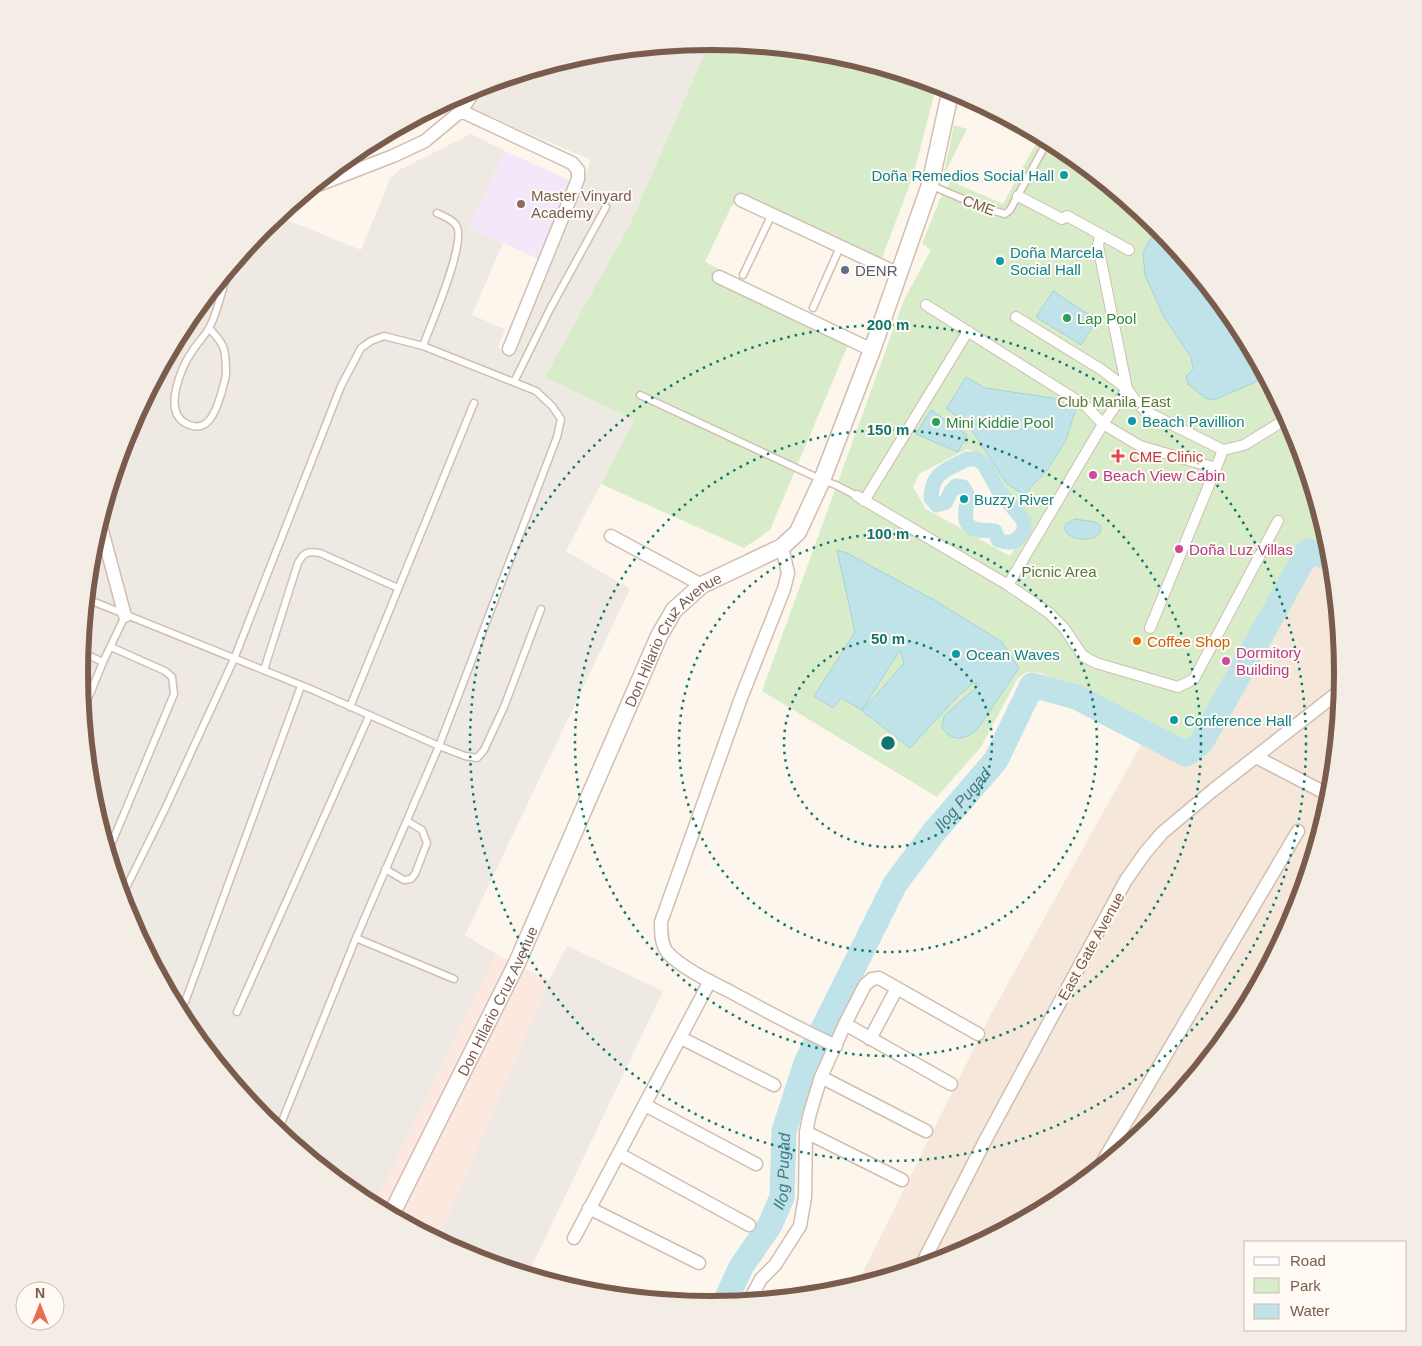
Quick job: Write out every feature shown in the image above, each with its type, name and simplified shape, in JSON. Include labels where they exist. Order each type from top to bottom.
[{"type":"street","name":"Don Hilario Cruz Avenue","points":[[394,1210],[517,963],[659,636],[674,610],[702,585],[782,548],[798,532],[822,480],[872,350],[930,186],[949,97]]},
{"type":"street","points":[[331,180],[394,156],[425,141],[460,111],[468,99]]},
{"type":"street","points":[[460,111],[572,162],[578,170],[578,179],[509,349]]},
{"type":"street","points":[[1018,196],[1062,219],[1067,216],[1129,250]]},
{"type":"street","points":[[741,200],[899,274]]},
{"type":"street","points":[[1008,585],[1103,424],[1127,389],[1098,246],[1100,234]]},
{"type":"street","points":[[719,277],[872,350]]},
{"type":"street","points":[[926,305],[1086,406],[1103,424],[1140,446],[1216,468]]},
{"type":"street","points":[[1016,316],[1102,370],[1127,389],[1145,411],[1224,450],[1244,445],[1281,422]]},
{"type":"street","points":[[968,331],[860,498],[1008,585],[1049,613],[1064,628],[1083,656],[1096,663],[1178,687],[1194,680],[1278,521]]},
{"type":"street","points":[[1150,628],[1224,450]]},
{"type":"street","points":[[103,536],[125,616]]},
{"type":"street","points":[[611,536],[702,585]]},
{"type":"street","points":[[782,548],[788,573],[784,589],[741,698],[661,922],[661,936],[666,950],[675,959],[710,981],[836,1046]]},
{"type":"street","name":"East Gate Avenue","points":[[925,1258],[987,1136],[1126,880],[1145,853],[1162,833],[1333,696]]},
{"type":"street","points":[[1256,757],[1323,791]]},
{"type":"street","points":[[1108,1152],[1298,831]]},
{"type":"street","points":[[752,1295],[761,1279],[775,1265],[800,1226],[805,1197],[806,1132],[810,1113],[821,1077],[865,985],[872,979],[879,978],[978,1034]]},
{"type":"street","points":[[574,1238],[710,981]]},
{"type":"street","points":[[870,1038],[897,988]]},
{"type":"street","points":[[845,1024],[951,1084]]},
{"type":"street","points":[[681,1038],[774,1084]]},
{"type":"street","points":[[821,1077],[926,1131]]},
{"type":"street","points":[[645,1105],[756,1164]]},
{"type":"street","points":[[806,1132],[902,1180]]},
{"type":"street","points":[[619,1154],[750,1225]]},
{"type":"street","points":[[589,1208],[699,1263]]},
{"type":"lane","name":"CME","points":[[930,186],[984,208],[1005,214],[1010,210],[1044,147]]},
{"type":"lane","points":[[514,382],[550,309],[606,207]]},
{"type":"lane","points":[[423,346],[444,292],[460,236],[457,226],[437,213]]},
{"type":"lane","points":[[743,275],[772,214]]},
{"type":"lane","points":[[813,308],[840,247]]},
{"type":"lane","points":[[210,328],[224,348],[227,374],[216,411],[204,425],[196,426],[187,424],[178,418],[174,407],[176,388],[184,365],[210,328],[223,286]]},
{"type":"lane","points":[[126,887],[234,659],[341,386],[361,348],[371,341],[384,336],[423,346],[536,391],[552,406],[561,419],[559,428],[520,536],[439,746],[356,938],[281,1124]]},
{"type":"lane","points":[[640,395],[836,485],[860,498]]},
{"type":"lane","points":[[350,707],[474,403]]},
{"type":"lane","points":[[264,670],[298,563],[303,554],[310,551],[320,553],[398,588]]},
{"type":"lane","points":[[92,602],[264,670],[439,746],[476,758],[484,750],[504,707],[541,609]]},
{"type":"lane","points":[[89,697],[125,616]]},
{"type":"lane","points":[[111,647],[165,671],[172,677],[174,694],[112,843]]},
{"type":"lane","points":[[88,655],[103,662]]},
{"type":"lane","points":[[185,1002],[301,686]]},
{"type":"lane","points":[[237,1012],[369,716]]},
{"type":"lane","points":[[385,869],[404,880],[411,879],[415,874],[427,843],[422,830],[406,821]]},
{"type":"lane","points":[[356,938],[454,979]]},
{"type":"shaded area","points":[[706,50],[629,226],[546,377],[634,420],[566,551],[630,589],[465,935],[496,954],[377,1199],[332,1167],[270,1114],[217,1052],[193,1019],[152,949],[121,873],[100,795],[89,714],[89,632],[93,592],[109,512],[135,435],[152,397],[171,361],[217,294],[243,262],[284,219],[361,250],[390,179],[399,170],[471,134],[505,151],[469,227],[503,243],[472,315],[505,329],[498,348],[513,356],[591,160],[472,109],[483,93],[550,71],[630,55]]},
{"type":"shaded area","points":[[434,114],[425,124],[380,148],[378,147],[399,133]]},
{"type":"shaded area","name":"Master Vinyard Academy","points":[[505,151],[571,181],[538,259],[469,227]]},
{"type":"shaded area","points":[[1310,561],[1325,567],[1333,632],[1334,673],[1333,714],[1322,795],[1313,834],[1287,911],[1270,949],[1229,1019],[1205,1052],[1152,1114],[1090,1167],[1057,1191],[987,1232],[949,1249],[911,1263],[860,1278],[991,1014],[1144,739],[1181,757],[1206,748]]},
{"type":"shaded area","points":[[567,946],[663,991],[530,1269],[473,1249],[440,1234],[549,980]]},
{"type":"shaded area","points":[[496,954],[549,980],[440,1234],[399,1213],[377,1199]]},
{"type":"green space","points":[[706,50],[752,51],[833,62],[872,71],[935,92],[913,176],[882,258],[744,193],[731,207],[705,262],[853,333],[770,530],[744,548],[601,484],[634,420],[545,377],[629,226]]},
{"type":"green space","points":[[954,125],[967,129],[943,177]]},
{"type":"green space","name":"Club Manila East","points":[[1037,142],[1090,179],[1152,232],[1205,294],[1229,327],[1270,397],[1301,473],[1321,547],[1308,543],[1302,547],[1199,737],[1183,741],[1041,673],[1027,672],[1018,678],[981,747],[937,797],[762,691],[904,300],[931,250],[922,244],[940,199],[951,181],[1003,204]],"holes":[[[967,449],[977,453],[999,489],[1030,524],[1010,556],[926,509],[913,487],[919,474]]]},
{"type":"water","points":[[1156,236],[1205,294],[1229,327],[1260,380],[1214,400],[1205,398],[1188,384],[1186,376],[1193,369],[1191,357],[1164,317],[1145,275],[1143,253],[1151,238]]},
{"type":"water","name":"Lap Pool","points":[[1053,291],[1097,320],[1081,345],[1036,317]]},
{"type":"water","points":[[966,377],[985,388],[1053,398],[1076,409],[1066,440],[1048,469],[1024,495],[1006,483],[966,421],[946,409]]},
{"type":"water","name":"Mini Kiddie Pool","points":[[931,410],[967,435],[958,452],[916,434]]},
{"type":"water","points":[[1075,519],[1095,522],[1101,526],[1100,532],[1097,536],[1085,539],[1069,535],[1065,530],[1066,524]]},
{"type":"water","name":"Ocean Waves","points":[[837,550],[847,553],[936,601],[1002,642],[1019,668],[976,731],[958,738],[950,736],[942,728],[944,716],[980,684],[973,683],[956,698],[910,748],[862,711],[904,663],[900,650],[862,710],[841,698],[833,708],[814,696],[855,632]]},
{"type":"waterway","name":"Buzzy River","points":[[967,459],[976,459],[984,464],[998,490],[1024,521],[1024,531],[1013,542],[998,540],[995,531],[979,530],[968,525],[966,520],[967,494],[963,487],[956,486],[951,491],[946,502],[937,505],[931,498],[932,489],[937,477],[947,469],[967,459]]},
{"type":"waterway","name":"Ilog Pugad","points":[[728,1296],[741,1267],[770,1225],[782,1197],[784,1131],[806,1063],[895,884],[934,832],[996,760],[1032,685],[1076,697],[1186,754],[1201,743],[1308,551],[1323,556]]},
{"type":"place","name":"Doña Remedios Social Hall","points":[[1064,175]]},
{"type":"place","name":"Master Vinyard Academy","points":[[521,204]]},
{"type":"place","name":"Doña Marcela Social Hall","points":[[1000,261]]},
{"type":"place","name":"DENR","points":[[845,270]]},
{"type":"place","name":"Lap Pool","points":[[1067,318]]},
{"type":"place","name":"Beach Pavillion","points":[[1132,421]]},
{"type":"place","name":"Mini Kiddie Pool","points":[[936,422]]},
{"type":"place","name":"CME Clinic","points":[[1118,456]]},
{"type":"place","name":"Beach View Cabin","points":[[1093,475]]},
{"type":"place","name":"Buzzy River","points":[[964,499]]},
{"type":"place","name":"Doña Luz Villas","points":[[1179,549]]},
{"type":"place","name":"Coffee Shop","points":[[1137,641]]},
{"type":"place","name":"Ocean Waves","points":[[956,654]]},
{"type":"place","name":"Dormitory Building","points":[[1226,661]]},
{"type":"place","name":"Conference Hall","points":[[1174,720]]},
{"type":"park label","name":"Picnic Area","points":[[1059,571]]}]
